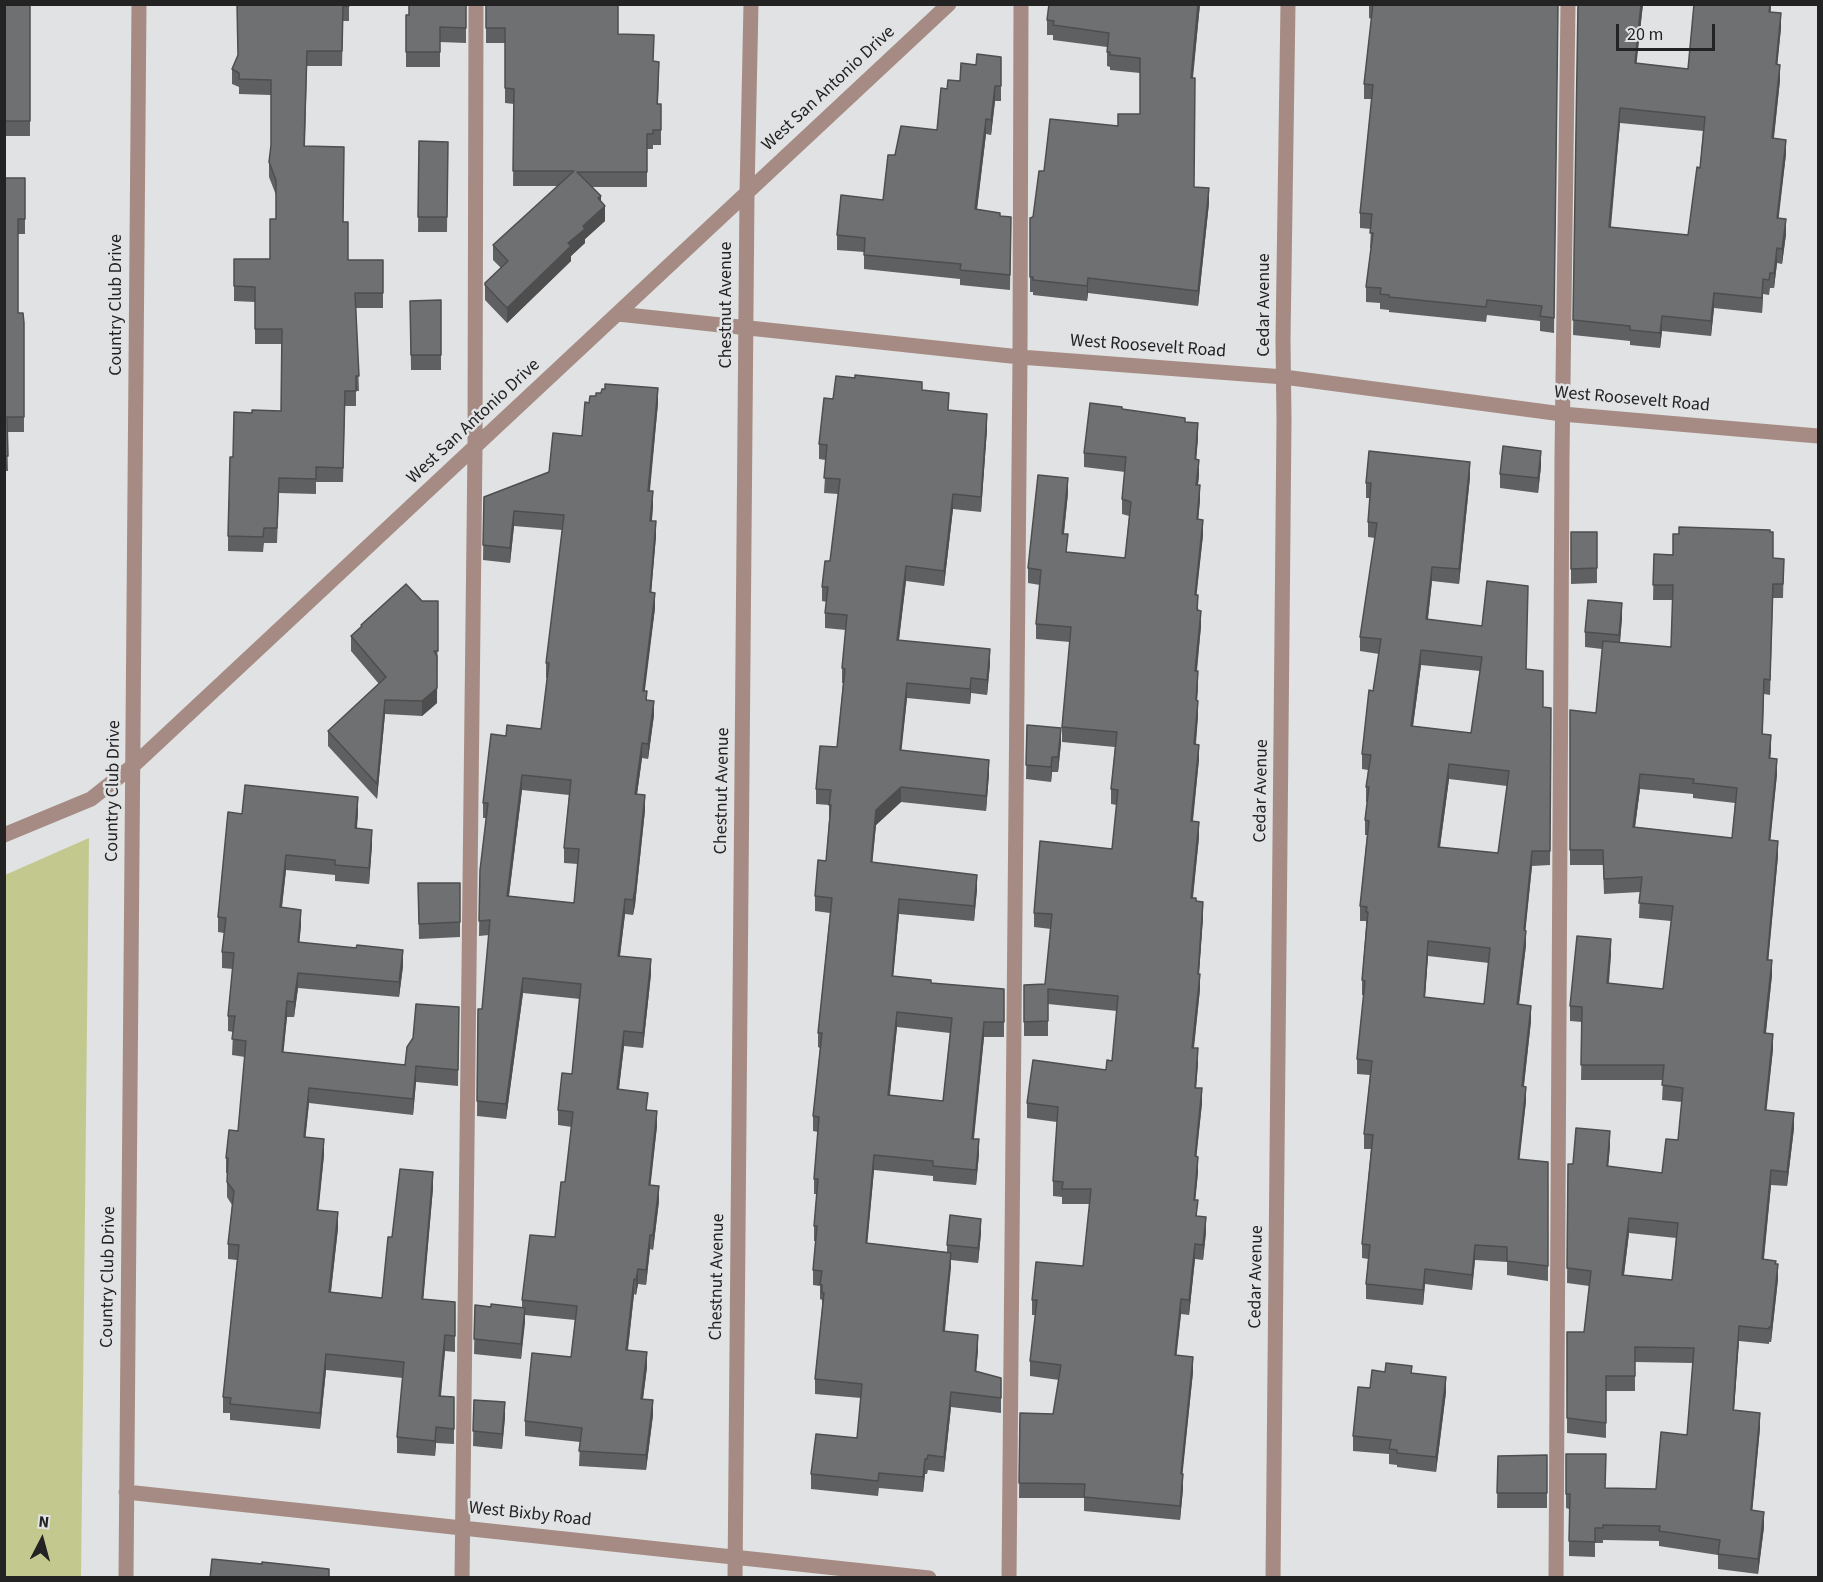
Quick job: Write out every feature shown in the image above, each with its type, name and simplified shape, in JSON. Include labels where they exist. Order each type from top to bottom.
[{"type":"street","name":"Country Club Drive","points":[[126,1578],[139,4]]},
{"type":"street","points":[[462,1578],[475,448],[476,4]]},
{"type":"street","name":"Chestnut Avenue","points":[[735,1578],[747,193],[751,4]]},
{"type":"street","name":"West San Antonio Drive","points":[[4,835],[91,798],[134,765],[949,4]]},
{"type":"street","points":[[1009,1578],[1021,4]]},
{"type":"street","name":"Cedar Avenue","points":[[1273,1578],[1288,4]]},
{"type":"street","points":[[1556,1578],[1562,414],[1568,4]]},
{"type":"street","name":"West Roosevelt Road","points":[[618,314],[1020,357],[1284,377],[1562,414],[1818,436]]},
{"type":"street","name":"West Bixby Road","points":[[126,1492],[929,1578]]},
{"type":"green space","points":[[89,838],[81,1577],[5,1577],[5,875]]},
{"type":"building","points":[[4,4],[30,4],[30,121],[4,121]]},
{"type":"building","points":[[237,4],[349,4],[349,6],[343,6],[342,51],[307,51],[304,146],[344,147],[343,222],[348,222],[348,260],[383,260],[383,293],[355,293],[359,376],[356,376],[356,391],[345,391],[343,468],[316,467],[316,479],[279,478],[277,528],[264,528],[263,537],[228,536],[230,457],[233,457],[234,412],[281,411],[282,329],[255,329],[255,287],[234,286],[234,259],[270,259],[270,219],[276,219],[276,180],[269,162],[271,80],[239,79],[239,73],[232,69],[238,55]]},
{"type":"building","points":[[409,4],[466,4],[466,28],[440,27],[440,52],[406,52],[406,15],[409,15]]},
{"type":"building","points":[[486,4],[618,4],[618,34],[654,35],[653,61],[659,62],[657,104],[661,104],[661,130],[653,130],[653,134],[647,134],[647,172],[577,172],[601,196],[598,198],[605,206],[583,226],[585,229],[568,243],[571,246],[507,308],[485,285],[508,261],[493,245],[574,171],[513,171],[514,89],[505,88],[505,28],[486,28]]},
{"type":"building","points":[[1049,4],[1198,4],[1191,78],[1195,78],[1194,187],[1209,188],[1198,291],[1088,278],[1087,286],[1033,280],[1033,277],[1030,277],[1030,218],[1033,217],[1039,171],[1044,171],[1050,119],[1118,126],[1118,114],[1140,114],[1140,58],[1110,55],[1110,52],[1107,52],[1109,33],[1053,25],[1054,21],[1047,20]]},
{"type":"building","points":[[1373,4],[1558,4],[1554,318],[1540,316],[1542,306],[1487,300],[1486,307],[1389,297],[1389,295],[1380,294],[1381,288],[1366,287],[1373,233],[1370,233],[1372,214],[1360,213],[1373,85],[1364,84]]},
{"type":"building","points":[[1578,4],[1641,4],[1635,63],[1688,69],[1694,4],[1770,4],[1769,12],[1781,13],[1776,64],[1780,65],[1772,138],[1786,140],[1777,218],[1786,219],[1782,249],[1777,248],[1774,273],[1770,273],[1769,280],[1763,279],[1762,298],[1714,293],[1711,321],[1662,316],[1660,333],[1630,330],[1630,326],[1573,320]],"holes":[[[1620,108],[1705,117],[1700,168],[1697,167],[1688,235],[1609,227]]]},
{"type":"building","points":[[977,54],[1001,57],[1001,86],[995,86],[991,120],[986,119],[975,209],[1011,217],[1010,275],[960,270],[961,264],[864,255],[865,238],[837,235],[841,195],[883,200],[888,155],[895,155],[901,126],[937,130],[941,88],[947,89],[948,80],[960,81],[961,63],[976,65]]},
{"type":"building","points":[[419,141],[448,142],[447,217],[418,217]]},
{"type":"building","points":[[4,178],[25,178],[25,219],[18,219],[18,313],[23,313],[24,323],[24,417],[7,417],[8,456],[5,456],[5,496]]},
{"type":"building","points":[[441,300],[441,355],[411,355],[410,301]]},
{"type":"building","points":[[855,375],[922,382],[922,390],[949,393],[948,410],[987,414],[981,497],[953,494],[944,571],[906,566],[897,640],[990,649],[987,680],[971,678],[970,689],[907,683],[900,750],[989,760],[986,796],[901,787],[876,810],[871,862],[977,875],[974,906],[899,899],[892,976],[931,980],[931,983],[1004,989],[1004,1022],[984,1022],[972,1139],[979,1139],[976,1170],[933,1166],[933,1161],[874,1155],[866,1243],[951,1253],[943,1331],[978,1335],[975,1371],[1001,1378],[1001,1398],[951,1392],[944,1457],[928,1455],[925,1459],[923,1477],[879,1473],[878,1481],[811,1474],[816,1434],[857,1438],[862,1384],[815,1379],[824,1293],[822,1293],[820,1284],[822,1271],[813,1270],[818,1179],[814,1179],[819,1117],[813,1116],[822,1033],[818,1033],[832,898],[815,896],[818,860],[826,861],[831,805],[829,805],[831,790],[816,789],[820,746],[837,747],[845,669],[842,668],[847,615],[825,613],[828,587],[822,587],[825,561],[830,561],[840,479],[824,478],[827,445],[819,444],[824,398],[833,399],[836,376],[855,378]],"holes":[[[897,1012],[952,1018],[943,1101],[888,1095]]]},
{"type":"building","points":[[605,384],[658,388],[648,491],[653,491],[650,521],[656,521],[650,592],[655,593],[643,691],[647,691],[646,700],[654,701],[648,744],[642,743],[635,794],[645,795],[635,890],[633,900],[625,899],[618,956],[651,959],[643,1033],[624,1031],[617,1089],[648,1093],[646,1110],[657,1111],[649,1185],[659,1186],[653,1235],[650,1235],[646,1270],[638,1269],[636,1280],[634,1279],[626,1350],[647,1352],[641,1399],[653,1400],[646,1455],[579,1451],[582,1428],[525,1421],[532,1353],[571,1357],[577,1306],[522,1300],[530,1235],[555,1237],[561,1182],[565,1182],[573,1112],[558,1110],[562,1073],[572,1074],[581,984],[523,978],[506,1104],[477,1101],[478,1009],[482,1009],[490,920],[479,921],[480,870],[488,803],[483,803],[491,734],[506,736],[507,725],[541,729],[549,663],[546,663],[564,515],[514,511],[510,548],[483,545],[484,497],[549,472],[553,433],[582,436],[585,402],[589,403],[590,396],[596,396],[596,393],[601,393],[602,389],[605,389]],"holes":[[[522,775],[571,780],[564,848],[579,849],[574,903],[507,896]]]},
{"type":"building","points":[[1090,403],[1185,418],[1185,422],[1198,423],[1195,459],[1199,460],[1196,485],[1200,485],[1197,519],[1203,520],[1195,595],[1198,595],[1197,610],[1201,611],[1195,671],[1198,671],[1196,700],[1198,701],[1194,744],[1199,745],[1191,821],[1199,822],[1191,898],[1203,902],[1198,974],[1200,974],[1192,1048],[1198,1048],[1195,1088],[1202,1088],[1195,1156],[1198,1157],[1194,1200],[1198,1200],[1196,1216],[1206,1217],[1203,1245],[1195,1244],[1189,1300],[1181,1299],[1175,1355],[1193,1357],[1180,1506],[1084,1497],[1085,1484],[1019,1483],[1020,1413],[1053,1414],[1061,1365],[1030,1361],[1037,1300],[1032,1300],[1036,1262],[1083,1266],[1091,1189],[1062,1189],[1063,1182],[1053,1181],[1058,1107],[1027,1103],[1033,1060],[1106,1070],[1107,1060],[1112,1061],[1118,996],[1048,989],[1048,1021],[1024,1022],[1024,985],[1045,984],[1052,914],[1034,913],[1040,841],[1112,849],[1118,790],[1111,789],[1117,732],[1062,727],[1071,627],[1036,624],[1041,570],[1028,568],[1038,475],[1068,478],[1062,534],[1068,534],[1066,552],[1125,558],[1131,502],[1122,499],[1126,457],[1084,453]]},
{"type":"building","points":[[1503,446],[1541,451],[1538,478],[1500,474]]},
{"type":"building","points":[[1369,451],[1470,462],[1459,569],[1432,567],[1426,619],[1482,626],[1487,581],[1528,586],[1526,669],[1543,671],[1543,707],[1551,708],[1550,851],[1532,851],[1524,930],[1526,931],[1517,1004],[1531,1006],[1522,1086],[1526,1087],[1518,1159],[1548,1162],[1548,1266],[1507,1261],[1507,1247],[1475,1245],[1472,1275],[1425,1269],[1423,1290],[1366,1284],[1370,1245],[1362,1244],[1373,1135],[1364,1134],[1372,1061],[1357,1059],[1365,981],[1362,980],[1368,912],[1366,912],[1367,907],[1360,906],[1369,821],[1365,820],[1369,787],[1366,787],[1371,755],[1362,754],[1369,690],[1373,691],[1381,639],[1360,637],[1377,523],[1368,522],[1371,483],[1366,483]],"holes":[[[1421,650],[1482,657],[1471,733],[1411,726]],[[1449,764],[1509,771],[1498,853],[1438,847]],[[1428,941],[1490,948],[1484,1004],[1424,997]]]},
{"type":"building","points":[[1679,527],[1770,530],[1773,532],[1773,558],[1784,559],[1783,584],[1773,584],[1770,680],[1764,679],[1762,734],[1771,735],[1769,758],[1777,759],[1769,840],[1778,841],[1767,960],[1772,960],[1764,1033],[1773,1034],[1765,1110],[1794,1113],[1787,1172],[1771,1170],[1762,1259],[1776,1261],[1775,1264],[1778,1264],[1771,1327],[1769,1329],[1739,1326],[1733,1410],[1760,1413],[1751,1510],[1764,1512],[1758,1559],[1718,1554],[1720,1540],[1659,1531],[1660,1526],[1603,1525],[1603,1528],[1595,1528],[1595,1542],[1569,1541],[1570,1494],[1566,1494],[1566,1454],[1606,1454],[1605,1488],[1656,1489],[1661,1432],[1687,1435],[1694,1348],[1635,1347],[1635,1376],[1606,1376],[1606,1423],[1567,1418],[1567,1332],[1584,1332],[1591,1271],[1567,1268],[1568,1164],[1573,1164],[1576,1128],[1610,1131],[1607,1166],[1662,1173],[1666,1139],[1678,1140],[1683,1088],[1662,1085],[1664,1065],[1581,1065],[1582,1007],[1570,1006],[1577,936],[1611,939],[1607,983],[1663,989],[1673,906],[1639,903],[1642,877],[1604,879],[1603,850],[1570,850],[1570,710],[1596,713],[1603,641],[1671,647],[1673,585],[1653,585],[1654,554],[1673,555],[1673,534],[1679,534]],"holes":[[[1640,774],[1694,779],[1693,783],[1737,788],[1732,838],[1633,827]],[[1629,1218],[1678,1223],[1672,1280],[1622,1275]]]},
{"type":"building","points":[[1571,532],[1597,532],[1597,568],[1571,569]]},
{"type":"building","points":[[406,584],[422,601],[438,601],[438,651],[434,651],[437,656],[437,688],[422,701],[385,700],[377,784],[328,731],[386,677],[351,636]]},
{"type":"building","points":[[1588,600],[1622,603],[1619,635],[1585,632]]},
{"type":"building","points":[[1027,725],[1061,728],[1058,757],[1052,757],[1051,767],[1026,765]]},
{"type":"building","points":[[245,785],[358,797],[355,828],[372,830],[369,868],[335,865],[335,860],[286,855],[280,907],[301,910],[298,942],[403,950],[399,982],[298,973],[294,1002],[287,1001],[282,1052],[405,1065],[407,1047],[413,1038],[416,1004],[459,1007],[458,1070],[416,1066],[413,1099],[309,1088],[304,1137],[324,1139],[317,1210],[338,1212],[329,1292],[382,1298],[388,1237],[392,1237],[400,1169],[433,1172],[422,1299],[455,1302],[455,1336],[445,1335],[439,1396],[454,1397],[454,1429],[436,1427],[435,1441],[397,1437],[404,1362],[326,1354],[320,1413],[230,1404],[231,1398],[223,1397],[239,1245],[228,1244],[234,1191],[227,1182],[228,1158],[226,1158],[229,1130],[238,1131],[246,1041],[232,1039],[235,1016],[228,1016],[234,953],[222,952],[226,918],[218,917],[228,812],[242,814]]},
{"type":"building","points":[[418,883],[460,883],[460,922],[419,924]]},
{"type":"building","points":[[950,1215],[981,1219],[978,1248],[947,1245]]},
{"type":"building","points":[[491,1304],[525,1308],[521,1344],[474,1339],[475,1305],[491,1307]]},
{"type":"building","points":[[1386,1363],[1412,1366],[1411,1373],[1446,1377],[1436,1457],[1397,1453],[1397,1450],[1389,1449],[1391,1440],[1353,1436],[1358,1387],[1370,1388],[1372,1370],[1385,1372]]},
{"type":"building","points":[[474,1400],[505,1402],[502,1434],[473,1431]]},
{"type":"building","points":[[1547,1455],[1547,1493],[1497,1493],[1498,1456]]},
{"type":"building","points":[[212,1559],[329,1569],[329,1578],[210,1578]]}]
